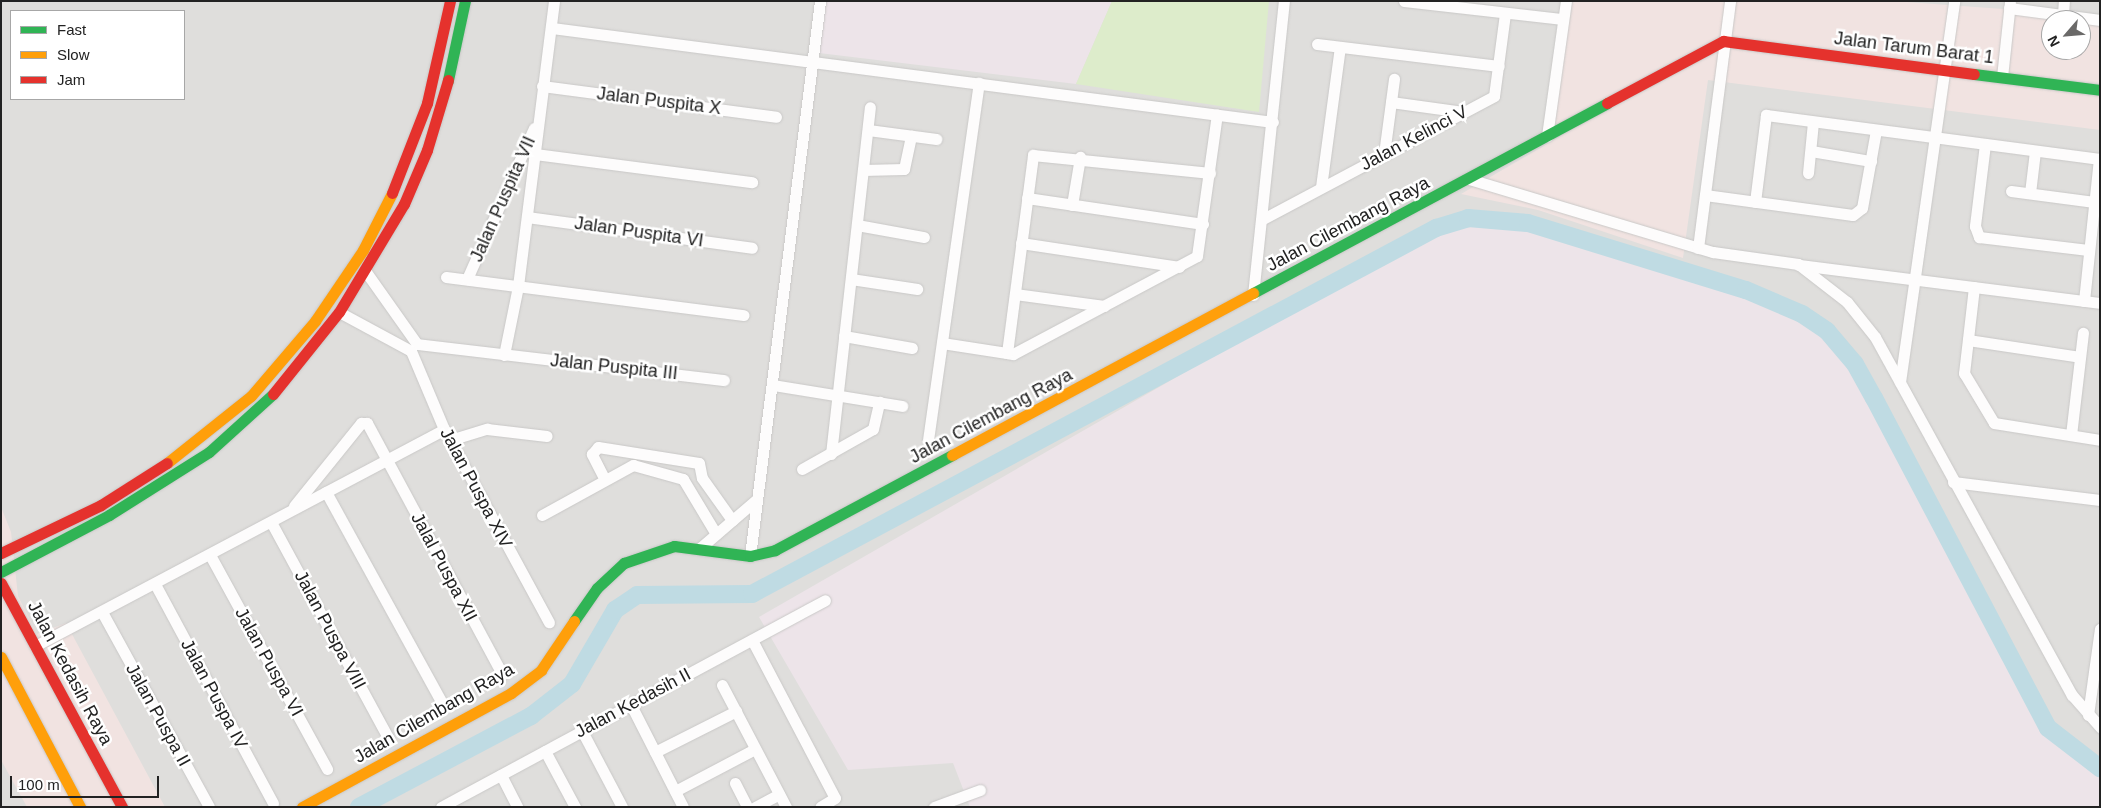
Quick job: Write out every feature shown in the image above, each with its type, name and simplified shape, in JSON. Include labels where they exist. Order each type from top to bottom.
[{"type":"street","points":[[1,553],[101,505],[196,444],[251,396],[316,322],[363,250],[394,189],[427,103],[450,1]]},
{"type":"street","points":[[1,572],[109,515],[209,452],[266,402],[339,312],[366,272],[404,204],[427,150],[442,107],[465,1]]},
{"type":"street","name":"Jalan Puspita VII","points":[[504,355],[518,286],[554,1]]},
{"type":"street","points":[[750,556],[820,1]]},
{"type":"street","points":[[1252,295],[1273,122],[1284,1]]},
{"type":"street","points":[[1404,1],[1505,14],[1563,19]]},
{"type":"street","points":[[1546,136],[1566,1]]},
{"type":"street","points":[[1698,248],[1723,41],[1730,1]]},
{"type":"street","points":[[1900,382],[1954,1]]},
{"type":"street","points":[[2002,77],[2010,5],[2041,10]]},
{"type":"street","name":"Jalan Kelinci V","points":[[1261,220],[1494,96],[1505,14]]},
{"type":"street","points":[[552,28],[979,82],[1273,122]]},
{"type":"street","name":"Jalan Tarum Barat 1","points":[[1723,41],[2100,90]]},
{"type":"street","name":"Jalan Cilembang Raya","points":[[302,807],[511,693],[541,670],[597,588],[624,562],[652,550],[700,548],[750,556],[802,536],[1723,41]]},
{"type":"street","points":[[1317,44],[1498,66]]},
{"type":"street","points":[[1321,187],[1340,47]]},
{"type":"street","points":[[1384,154],[1394,79]]},
{"type":"street","points":[[928,440],[979,82]]},
{"type":"street","name":"Jalan Puspita X","points":[[542,86],[776,117]]},
{"type":"street","points":[[1391,102],[1464,112]]},
{"type":"street","points":[[831,454],[870,107]]},
{"type":"street","points":[[942,343],[1013,354],[1197,256],[1218,114]]},
{"type":"street","points":[[1755,202],[1765,116],[2100,159],[2088,250],[2084,301]]},
{"type":"street","name":"Jalan Puspita VII","points":[[467,279],[539,118]]},
{"type":"street","points":[[1808,173],[1814,122]]},
{"type":"street","points":[[868,130],[936,139]]},
{"type":"street","points":[[1705,195],[1853,215],[1862,208],[1876,130]]},
{"type":"street","points":[[863,170],[904,170],[911,136]]},
{"type":"street","points":[[1985,144],[1975,230],[1979,237],[2088,250]]},
{"type":"street","points":[[1811,151],[1871,161]]},
{"type":"street","points":[[2030,193],[2035,151]]},
{"type":"street","points":[[535,154],[752,182]]},
{"type":"street","points":[[1007,353],[1033,155],[1080,157],[1210,173]]},
{"type":"street","points":[[1072,205],[1080,157]]},
{"type":"street","points":[[1469,178],[1698,248],[1798,264],[2100,303]]},
{"type":"street","points":[[2011,191],[2094,202]]},
{"type":"street","points":[[1027,198],[1203,224]]},
{"type":"street","name":"Jalan Puspita VI","points":[[527,217],[752,248]]},
{"type":"street","points":[[857,225],[924,237]]},
{"type":"street","points":[[1022,242],[1179,267]]},
{"type":"street","points":[[1798,264],[1861,317],[1900,382],[1953,482],[2088,715],[2100,727]]},
{"type":"street","points":[[366,272],[414,348]]},
{"type":"street","name":"Jalan Puspita VII","points":[[446,277],[518,286]]},
{"type":"street","points":[[851,279],[917,289]]},
{"type":"street","points":[[518,286],[744,315]]},
{"type":"street","points":[[1974,287],[1966,380],[1994,423],[2100,440]]},
{"type":"street","points":[[1015,294],[1104,306]]},
{"type":"street","points":[[339,312],[414,348]]},
{"type":"street","points":[[2071,435],[2083,333]]},
{"type":"street","points":[[844,336],[912,348]]},
{"type":"street","points":[[1968,340],[2080,356]]},
{"type":"street","name":"Jalan Puspita III","points":[[414,348],[504,355],[724,380]]},
{"type":"street","name":"Jalan Puspa XIV","points":[[414,348],[444,429],[549,622]]},
{"type":"street","points":[[773,385],[902,406]]},
{"type":"street","points":[[802,469],[872,429],[880,402]]},
{"type":"street","name":"Jalal Puspa XII","points":[[290,512],[361,423],[370,427],[502,674]]},
{"type":"street","points":[[35,646],[105,617],[155,584],[444,429]]},
{"type":"street","points":[[450,440],[487,430],[547,436]]},
{"type":"street","points":[[604,478],[592,454],[598,447],[699,463],[702,478],[732,520]]},
{"type":"street","points":[[542,515],[604,478],[632,465],[670,472],[689,486],[716,534]]},
{"type":"street","points":[[689,486],[702,478]]},
{"type":"street","points":[[1953,482],[2100,500]]},
{"type":"street","points":[[326,492],[443,705]]},
{"type":"street","points":[[700,548],[757,499]]},
{"type":"street","name":"Jalan Puspa VIII","points":[[271,522],[389,739]]},
{"type":"street","name":"Jalan Puspa VI","points":[[210,554],[327,769]]},
{"type":"street","name":"Jalan Kedasih Raya","points":[[1,582],[122,807]]},
{"type":"street","name":"Jalan Puspa IV","points":[[155,584],[273,803]]},
{"type":"street","name":"Jalan Kedasih II","points":[[441,807],[456,803],[500,775],[825,600]]},
{"type":"street","points":[[1,612],[18,616]]},
{"type":"street","name":"Jalan Puspa II","points":[[105,617],[209,807]]},
{"type":"street","points":[[2088,715],[2100,629]]},
{"type":"street","points":[[752,640],[835,798],[820,807]]},
{"type":"street","points":[[1,657],[80,807]]},
{"type":"street","points":[[722,685],[786,807]]},
{"type":"street","points":[[630,705],[684,807]]},
{"type":"street","points":[[655,752],[736,710]]},
{"type":"street","points":[[582,731],[622,807]]},
{"type":"street","points":[[675,790],[756,749]]},
{"type":"street","points":[[545,751],[575,807]]},
{"type":"street","points":[[500,775],[517,807]]},
{"type":"street","points":[[734,783],[747,807]]},
{"type":"street","points":[[934,807],[980,790]]},
{"type":"street","points":[[755,807],[779,794]]},
{"type":"shaded area","points":[[1,1],[2100,1],[2100,807],[1,807]]},
{"type":"shaded area","points":[[825,1],[1112,1],[1076,84],[819,53]]},
{"type":"shaded area","points":[[1569,1],[1893,1],[2041,12],[2041,60],[2091,60],[2091,15],[2100,16],[2100,130],[1708,80],[1683,258],[1538,210],[1461,194],[1561,136],[1551,117],[1564,59]]},
{"type":"shaded area","points":[[1468,218],[1528,223],[1802,314],[1827,331],[1855,364],[2048,728],[2100,768],[2100,807],[970,807],[953,763],[848,770],[759,617],[1436,228]]},
{"type":"shaded area","points":[[1,507],[11,532],[18,596],[37,634],[66,623],[165,807],[27,807],[1,760]]},
{"type":"green space","points":[[1112,1],[1269,1],[1259,112],[1076,84]]},
{"type":"waterway","points":[[359,807],[531,716],[572,684],[615,610],[637,595],[752,594],[1436,228],[1468,218],[1528,223],[1746,290],[1802,314],[1827,331],[1855,364],[1874,398],[2048,728],[2100,768]]},
{"type":"traffic: fast","points":[[448,80],[465,1]]},
{"type":"traffic: fast","points":[[1974,74],[2100,90]]},
{"type":"traffic: fast","points":[[1253,293],[1607,103]]},
{"type":"traffic: fast","points":[[1,572],[109,515],[209,452],[273,394]]},
{"type":"traffic: fast","points":[[574,621],[597,588],[624,563],[674,546],[750,556],[775,550],[952,455]]},
{"type":"traffic: slow","points":[[167,463],[251,396],[315,321],[363,250],[392,193]]},
{"type":"traffic: slow","points":[[952,455],[1253,293]]},
{"type":"traffic: slow","points":[[302,807],[511,693],[541,670],[574,621]]},
{"type":"traffic: slow","points":[[1,657],[80,807]]},
{"type":"traffic: jam","points":[[392,193],[427,103],[450,1]]},
{"type":"traffic: jam","points":[[1607,103],[1723,41],[1974,74]]},
{"type":"traffic: jam","points":[[273,394],[339,312],[404,204],[427,150],[448,80]]},
{"type":"traffic: jam","points":[[1,553],[101,505],[167,463]]},
{"type":"traffic: jam","points":[[1,583],[122,807]]}]
